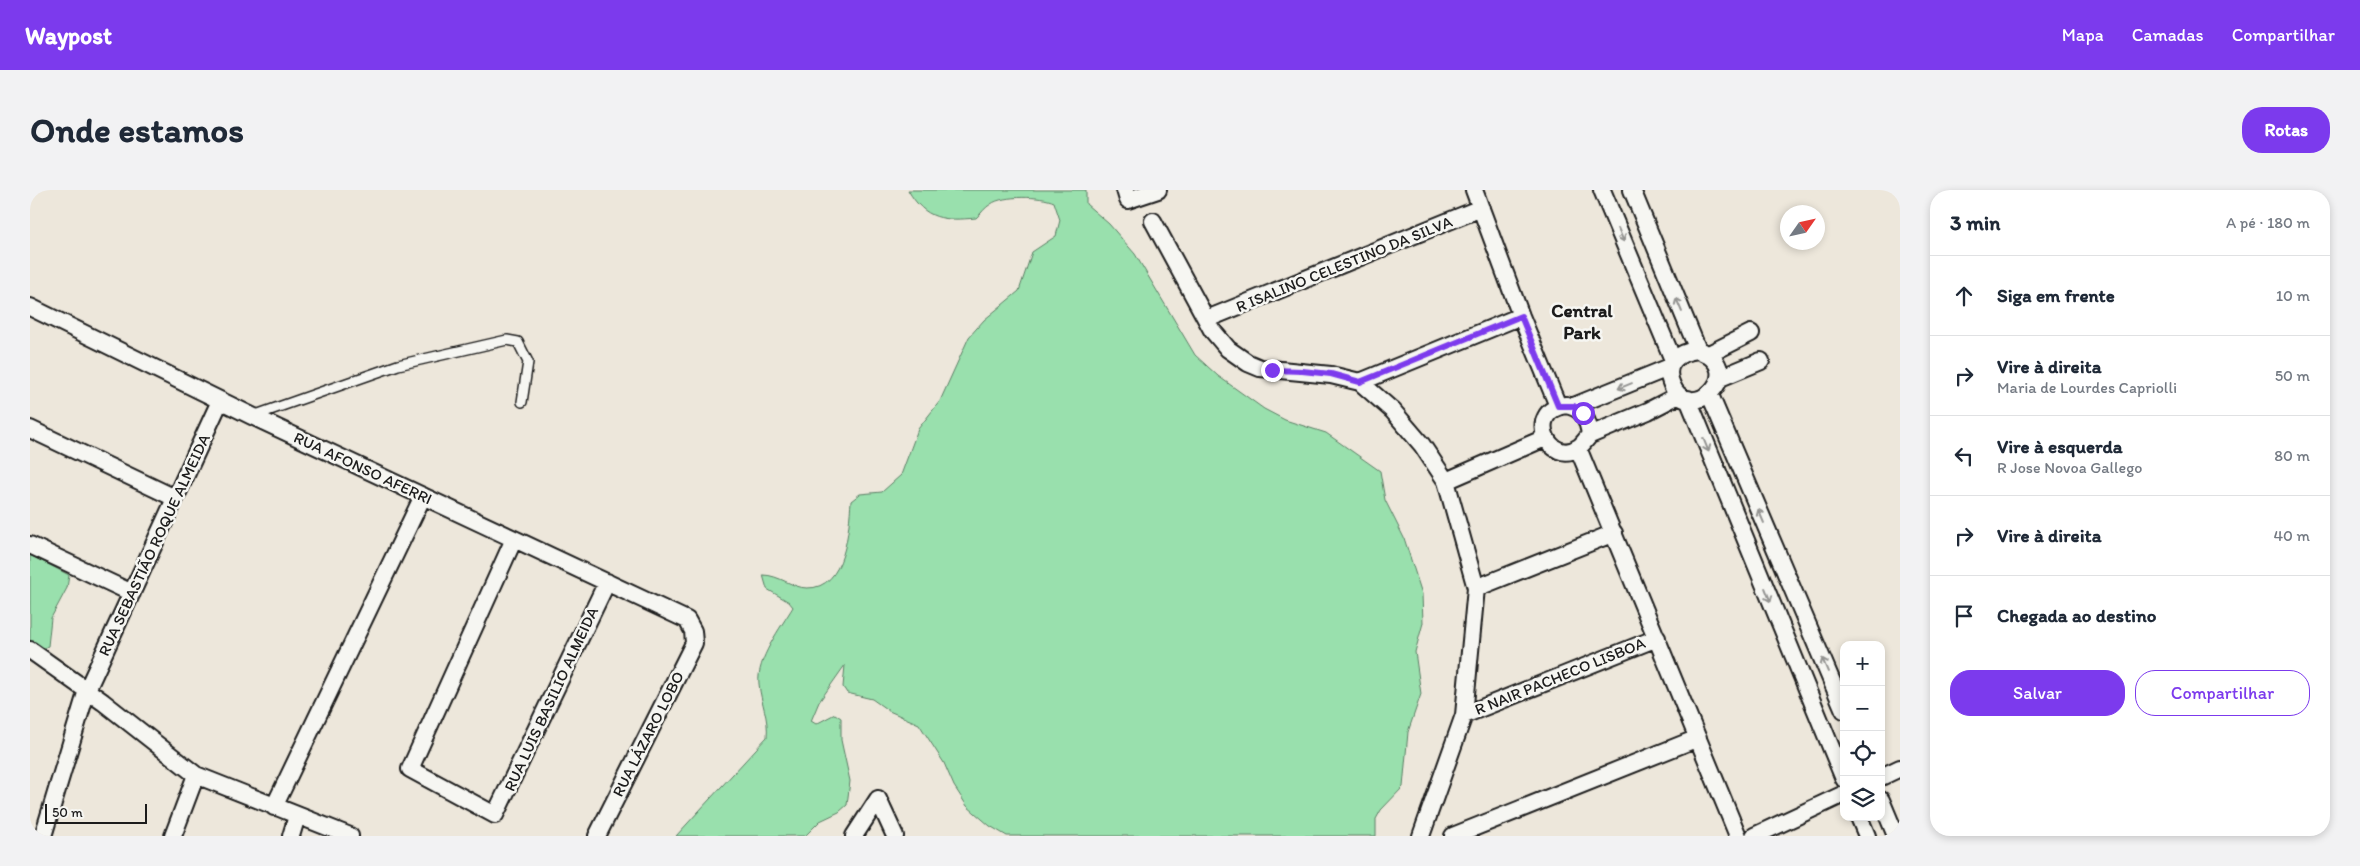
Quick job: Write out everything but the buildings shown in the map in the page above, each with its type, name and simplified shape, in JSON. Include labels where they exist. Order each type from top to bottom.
[{"type":"street","points":[[1125,190],[1128,200],[1158,190]]},
{"type":"street","points":[[1474,190],[1521,316],[1566,406],[1583,413],[1588,423],[1590,435]]},
{"type":"street","points":[[1602,190],[1672,364],[1669,377],[1672,387],[1683,397],[1843,776]]},
{"type":"street","points":[[1632,190],[1703,352],[1717,364],[1720,378],[1710,395],[1700,400],[1683,397],[1590,435],[1578,448],[1566,451],[1554,448],[1545,438],[1543,425],[1548,413],[1672,364],[1684,351],[1703,352],[1751,333]]},
{"type":"street","name":"R ISALINO CELESTINO DA SILVA","points":[[1207,319],[1481,208]]},
{"type":"street","points":[[1153,222],[1219,340],[1237,357],[1248,363],[1272,370],[1331,374],[1360,382],[1393,411],[1422,445],[1446,482],[1476,588],[1464,715],[1421,836]]},
{"type":"street","name":"RUA AFONSO AFERRI","points":[[30,307],[220,401],[687,620],[693,631]]},
{"type":"street","points":[[1360,382],[1521,316]]},
{"type":"street","points":[[1720,378],[1761,361]]},
{"type":"street","points":[[1710,395],[1840,701]]},
{"type":"street","name":"RUA SEBASTIÃO ROQUE ALMEIDA","points":[[42,836],[87,690],[220,401]]},
{"type":"street","points":[[30,429],[175,498]]},
{"type":"street","points":[[1446,482],[1545,438]]},
{"type":"street","points":[[1578,448],[1738,836]]},
{"type":"street","points":[[274,807],[423,496]]},
{"type":"street","points":[[1476,588],[1614,533]]},
{"type":"street","name":"RUA LUIS BASILIO ALMEIDA","points":[[514,539],[410,769],[495,815],[606,582]]},
{"type":"street","points":[[30,545],[132,593]]},
{"type":"street","name":"RUA LÁZARO LOBO","points":[[597,836],[694,643],[693,631]]},
{"type":"street","name":"R NAIR PACHECO LISBOA","points":[[1464,715],[1657,638]]},
{"type":"street","points":[[30,650],[87,690],[196,775],[350,836]]},
{"type":"street","points":[[1453,836],[1698,738]]},
{"type":"street","points":[[1885,776],[1900,768]]},
{"type":"street","points":[[173,836],[196,775]]},
{"type":"street","points":[[1754,836],[1840,796]]},
{"type":"street","points":[[854,836],[878,799],[895,836]]},
{"type":"street","points":[[1885,810],[1896,836]]},
{"type":"street","points":[[291,836],[297,816]]},
{"type":"street","points":[[1861,821],[1867,836]]},
{"type":"lane","points":[[252,416],[398,366],[507,340],[518,342],[528,362],[522,402]]},
{"type":"green space","points":[[908,190],[1086,190],[1086,204],[1109,224],[1135,254],[1195,355],[1218,376],[1264,409],[1285,420],[1326,433],[1380,471],[1385,500],[1404,538],[1422,594],[1423,623],[1415,652],[1421,694],[1408,732],[1403,787],[1381,810],[1376,819],[1376,836],[1007,836],[990,826],[967,806],[954,786],[944,763],[919,724],[889,711],[872,699],[847,693],[843,687],[845,665],[819,702],[811,721],[816,724],[835,714],[841,718],[841,740],[850,781],[847,805],[839,812],[820,821],[805,836],[676,836],[767,737],[767,723],[759,684],[761,665],[770,644],[793,607],[789,602],[767,589],[763,575],[807,588],[820,586],[830,579],[838,568],[843,555],[849,526],[851,501],[860,494],[882,492],[901,475],[918,429],[940,401],[969,337],[984,320],[1019,291],[1032,252],[1056,236],[1060,220],[1054,202],[1048,200],[1022,197],[1004,199],[989,205],[976,218],[954,219],[929,213],[914,200]]},
{"type":"green space","points":[[30,555],[69,575],[67,588],[51,618],[48,646],[42,649],[30,645]]},
{"type":"district","name":"Central Park","points":[[1582,321]]},
{"type":"route","points":[[1272,370],[1331,374],[1360,382],[1521,316],[1558,406],[1574,406],[1583,413]]}]
